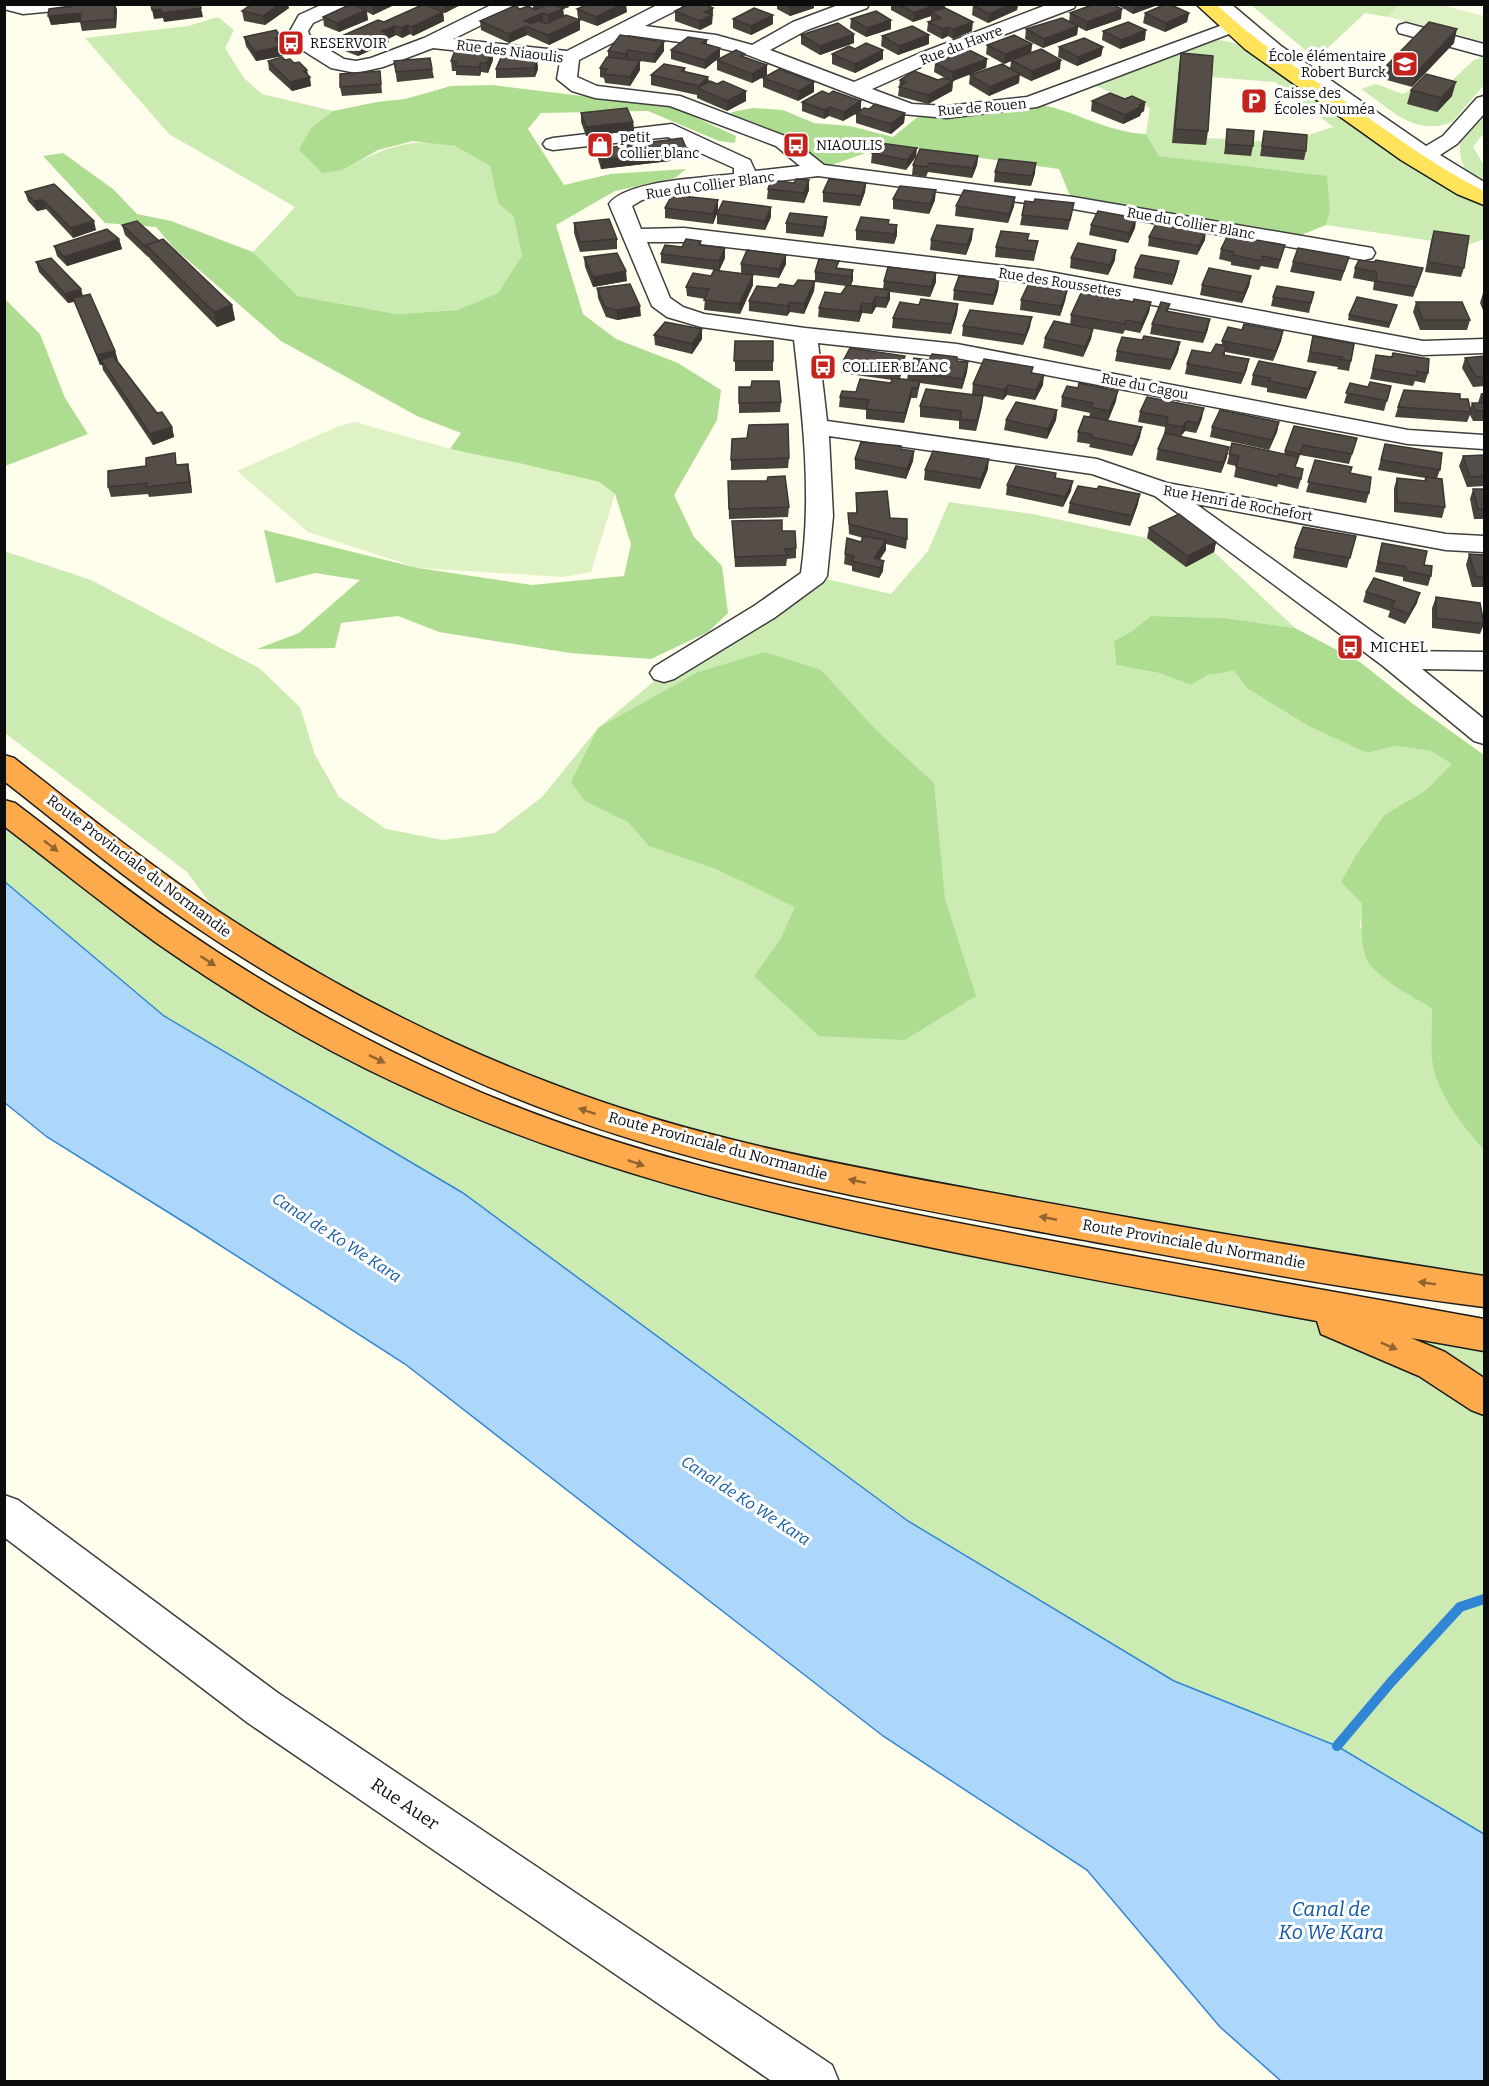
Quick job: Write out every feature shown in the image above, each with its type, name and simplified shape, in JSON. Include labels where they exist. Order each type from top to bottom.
[{"type":"highway","name":"Route Provinciale du Normandie","points":[[4,765],[164,887],[236,938],[388,1024],[479,1068],[568,1105],[663,1135],[766,1162],[903,1191],[1116,1231],[1485,1292]]},
{"type":"highway","points":[[4,810],[133,909],[208,961],[283,1006],[360,1050],[449,1093],[546,1132],[644,1165],[763,1196],[893,1225],[1277,1299],[1485,1335]]},
{"type":"highway","points":[[1277,1299],[1432,1364],[1485,1398]]},
{"type":"main road","points":[[1218,13],[1253,47],[1464,189],[1485,199]]},
{"type":"street","points":[[6,4],[23,8],[65,4]]},
{"type":"street","name":"Rue des Niaoulis","points":[[339,4],[306,19],[299,31],[303,42],[338,64],[356,67],[376,63],[431,42],[570,57],[567,79],[579,87],[596,92],[673,100],[783,142],[818,170]]},
{"type":"street","points":[[431,42],[509,4]]},
{"type":"street","points":[[570,57],[674,4]]},
{"type":"street","points":[[754,51],[800,26],[860,4]]},
{"type":"street","name":"Rue du Havre","points":[[857,88],[925,58],[1067,4]]},
{"type":"street","points":[[1218,13],[1240,25],[1421,158],[1485,190]]},
{"type":"street","name":"Rue de Rouen","points":[[625,29],[716,41],[754,51],[857,88],[909,110],[948,112],[1030,103],[1200,39],[1218,13]]},
{"type":"street","points":[[1406,29],[1485,50]]},
{"type":"street","points":[[1200,39],[1215,39],[1253,47]]},
{"type":"street","points":[[1421,158],[1450,140],[1485,102]]},
{"type":"street","points":[[558,153],[693,142],[743,164],[745,171],[743,180]]},
{"type":"street","name":"Rue du Collier Blanc","points":[[805,335],[701,320],[675,312],[660,301],[620,204],[635,195],[818,170],[1073,203],[1364,253]]},
{"type":"street","name":"Rue des Roussettes","points":[[633,236],[684,235],[1039,277],[1423,348],[1485,346]]},
{"type":"street","points":[[664,673],[764,612],[814,576],[820,540],[816,427],[805,335]]},
{"type":"street","name":"Rue du Cagou","points":[[805,335],[957,351],[1408,437],[1485,442]]},
{"type":"street","name":"Rue Henri de Rochefort","points":[[816,427],[1097,467],[1161,490],[1446,542],[1485,544]]},
{"type":"street","points":[[1161,490],[1393,660],[1485,734]]},
{"type":"street","points":[[1231,540],[1242,518],[1262,507]]},
{"type":"street","points":[[1393,660],[1485,661]]},
{"type":"street","name":"Rue Auer","points":[[4,1513],[263,1708],[814,2082]]},
{"type":"green space","points":[[1400,4],[1441,5],[1484,16],[1484,42],[1388,17]]},
{"type":"green space","points":[[1251,5],[1400,5],[1388,17],[1365,13],[1316,59]]},
{"type":"green space","points":[[218,17],[234,30],[225,48],[244,78],[262,94],[333,111],[311,128],[343,170],[396,146],[424,142],[454,146],[490,166],[498,203],[514,217],[523,256],[498,293],[457,310],[397,314],[298,296],[253,252],[295,207],[169,134],[85,38],[188,26]]},
{"type":"green space","points":[[1200,39],[1215,39],[1253,47],[1464,189],[1484,199],[1484,239],[1466,246],[1326,225],[1330,212],[1206,162],[1158,156],[1146,134],[1150,108],[1086,82]],"holes":[[[1210,77],[1275,82],[1333,127],[1308,135],[1305,145],[1260,156],[1262,141],[1252,141],[1224,153],[1225,139],[1206,138]]]},
{"type":"green space","points":[[1484,57],[1484,85],[1452,122],[1438,126],[1426,126],[1404,119],[1361,89],[1376,84],[1403,94],[1420,85],[1444,88],[1474,60]]},
{"type":"green space","points":[[492,85],[673,107],[736,136],[735,143],[719,141],[648,111],[541,113],[528,129],[564,185],[610,174],[686,169],[675,178],[615,191],[556,225],[583,314],[616,339],[678,363],[721,390],[717,420],[674,495],[694,537],[722,566],[728,613],[708,632],[651,659],[570,653],[439,632],[398,616],[341,623],[335,648],[257,649],[299,633],[360,580],[315,573],[276,583],[264,530],[418,568],[532,585],[624,576],[631,544],[615,494],[599,482],[450,449],[461,433],[417,416],[281,341],[175,249],[156,227],[105,223],[43,156],[63,153],[113,189],[137,214],[171,221],[253,252],[298,296],[397,314],[457,310],[498,293],[522,256],[514,217],[498,203],[490,166],[455,146],[413,141],[378,150],[343,170],[322,173],[299,150],[311,128],[333,111],[405,99],[451,86]]},
{"type":"green space","points":[[1030,103],[1059,109],[1131,133],[1146,134],[1159,156],[1327,176],[1330,212],[1326,225],[1289,240],[1073,203],[1059,169],[888,145],[818,170],[783,142],[723,120],[732,112],[753,108],[783,110],[814,123],[850,126],[893,137],[925,111]]},
{"type":"green space","points":[[1484,116],[1484,133],[1473,147],[1484,165],[1484,190],[1466,170],[1461,158],[1460,143]]},
{"type":"green space","points":[[5,299],[40,334],[65,398],[88,434],[5,466]]},
{"type":"green space","points":[[355,422],[458,451],[599,482],[615,494],[591,572],[563,577],[418,568],[308,532],[237,471],[339,426]]},
{"type":"green space","points":[[949,502],[1032,514],[1147,538],[1186,566],[1214,552],[1295,628],[1225,618],[1151,616],[1114,641],[1116,665],[1159,673],[1191,685],[1208,675],[1234,671],[1248,689],[1310,727],[1367,753],[1395,746],[1431,751],[1453,764],[1426,790],[1384,815],[1354,858],[1341,882],[1362,904],[1360,927],[1406,993],[1432,1009],[1432,1063],[1469,1133],[1484,1150],[1484,1292],[1116,1231],[568,1105],[236,938],[187,872],[5,733],[4,551],[91,580],[259,668],[300,707],[315,755],[339,797],[386,829],[443,840],[495,833],[542,797],[598,728],[664,673],[814,576],[891,594],[928,551]]},
{"type":"green space","points":[[1151,616],[1225,618],[1295,628],[1360,662],[1413,704],[1484,755],[1484,1150],[1460,1120],[1439,1085],[1432,1061],[1432,1009],[1391,983],[1370,965],[1364,953],[1361,927],[1362,904],[1341,882],[1354,858],[1384,815],[1426,790],[1452,764],[1431,751],[1395,746],[1367,753],[1310,727],[1248,689],[1234,671],[1208,675],[1191,685],[1159,673],[1116,665],[1114,641]]},
{"type":"green space","points":[[765,652],[821,670],[876,730],[934,783],[945,899],[976,996],[905,1040],[819,1036],[754,976],[780,940],[795,907],[716,869],[649,846],[628,822],[585,801],[571,782],[598,728],[698,672]]},
{"type":"green space","points":[[4,820],[283,1006],[643,1165],[1277,1299],[1484,1335],[1484,1834],[1337,1746],[1174,1681],[908,1521],[463,1193],[164,1016],[5,882]]},
{"type":"water","name":"Canal de Ko We Kara","points":[[5,882],[164,1016],[463,1193],[908,1521],[1174,1681],[1337,1746],[1484,1834],[1484,2081],[1281,2081],[1220,2027],[1087,1870],[883,1736],[405,1364],[47,1137],[5,1103]]},
{"type":"building","points":[[87,4],[115,4],[114,19],[80,22],[81,13],[48,16],[49,9]]},
{"type":"building","points":[[151,4],[200,4],[201,8],[162,13],[161,9],[152,10]]},
{"type":"building","points":[[252,4],[279,4],[263,16],[242,11]]},
{"type":"building","points":[[351,4],[366,10],[337,23],[323,17]]},
{"type":"building","points":[[424,4],[443,12],[412,27],[394,26],[382,31],[387,33],[357,47],[335,39],[378,20],[384,22]]},
{"type":"building","points":[[540,4],[553,4],[563,9],[548,15],[543,13],[524,21],[531,24],[538,21],[546,24],[566,15],[580,20],[548,35],[526,26],[509,34],[480,21],[514,6],[520,9],[528,6],[535,10],[544,6]]},
{"type":"building","points":[[588,4],[622,4],[596,17],[577,9]]},
{"type":"building","points":[[689,4],[704,4],[713,8],[704,12],[712,15],[699,21],[675,11]]},
{"type":"building","points":[[898,4],[937,4],[914,13]]},
{"type":"building","points":[[1011,4],[989,14],[973,5]]},
{"type":"building","points":[[1095,4],[1112,4],[1122,9],[1087,22],[1070,13]]},
{"type":"building","points":[[1166,4],[1189,13],[1166,23],[1145,13]]},
{"type":"building","points":[[754,8],[773,15],[751,26],[733,19]]},
{"type":"building","points":[[945,8],[973,22],[953,29],[948,27],[943,29],[928,22],[941,18],[931,12]]},
{"type":"building","points":[[876,11],[891,20],[867,28],[851,19]]},
{"type":"building","points":[[1062,18],[1078,26],[1044,39],[1026,29]]},
{"type":"building","points":[[1128,22],[1146,30],[1121,40],[1103,31]]},
{"type":"building","points":[[1429,22],[1457,29],[1416,73],[1387,65]]},
{"type":"building","points":[[838,23],[854,34],[820,46],[801,35]]},
{"type":"building","points":[[912,26],[929,35],[899,46],[882,36]]},
{"type":"building","points":[[276,30],[281,37],[275,38],[281,46],[255,52],[244,37]]},
{"type":"building","points":[[620,35],[664,42],[654,54],[628,50],[625,54],[608,51]]},
{"type":"building","points":[[1014,35],[1032,44],[1005,54],[987,45]]},
{"type":"building","points":[[688,37],[707,40],[702,43],[720,48],[705,60],[671,50]]},
{"type":"building","points":[[1084,38],[1103,47],[1078,57],[1059,47]]},
{"type":"building","points":[[866,43],[883,50],[855,64],[832,54],[849,46],[855,49]]},
{"type":"building","points":[[457,45],[476,46],[474,50],[492,51],[487,63],[480,63],[479,67],[455,66],[457,62],[451,61]]},
{"type":"building","points":[[1041,49],[1061,60],[1032,71],[1011,60]]},
{"type":"building","points":[[736,50],[745,54],[741,56],[767,65],[752,74],[717,60]]},
{"type":"building","points":[[969,50],[987,59],[952,72],[935,63]]},
{"type":"building","points":[[503,53],[534,54],[532,60],[537,60],[534,68],[496,69]]},
{"type":"building","points":[[1181,53],[1213,56],[1208,131],[1175,129]]},
{"type":"building","points":[[282,57],[294,63],[299,62],[310,77],[290,82],[268,61]]},
{"type":"building","points":[[607,57],[640,61],[630,77],[604,74],[607,69],[600,68]]},
{"type":"building","points":[[430,58],[432,69],[396,72],[394,61]]},
{"type":"building","points":[[664,64],[685,68],[682,71],[708,77],[699,86],[651,75]]},
{"type":"building","points":[[1002,64],[1020,74],[990,87],[970,75]]},
{"type":"building","points":[[779,69],[814,82],[799,91],[763,78]]},
{"type":"building","points":[[380,71],[381,84],[340,87],[340,74]]},
{"type":"building","points":[[914,71],[938,80],[944,78],[953,81],[929,95],[899,87],[906,82],[900,80]]},
{"type":"building","points":[[1426,74],[1456,82],[1441,98],[1411,90]]},
{"type":"building","points":[[710,81],[717,84],[723,81],[746,91],[727,101],[697,88]]},
{"type":"building","points":[[822,91],[829,94],[833,91],[861,101],[844,112],[830,107],[824,110],[802,102]]},
{"type":"building","points":[[1110,93],[1125,99],[1132,96],[1145,102],[1125,115],[1092,101]]},
{"type":"building","points":[[875,104],[905,113],[891,124],[856,114]]},
{"type":"building","points":[[627,108],[633,122],[586,127],[581,113]]},
{"type":"building","points":[[1227,129],[1254,131],[1253,146],[1226,144]]},
{"type":"building","points":[[1264,131],[1307,135],[1306,151],[1262,146]]},
{"type":"building","points":[[682,138],[687,150],[601,160],[597,149]]},
{"type":"building","points":[[880,143],[917,148],[907,160],[872,153]]},
{"type":"building","points":[[920,149],[978,156],[973,168],[929,163],[927,167],[913,165]]},
{"type":"building","points":[[999,159],[1036,163],[1032,176],[995,172]]},
{"type":"building","points":[[796,179],[809,180],[804,193],[768,189],[771,180],[794,183]]},
{"type":"building","points":[[829,179],[866,183],[861,196],[823,192]]},
{"type":"building","points":[[54,184],[94,221],[71,228],[43,200],[34,201],[25,192]]},
{"type":"building","points":[[900,186],[936,190],[930,204],[893,199]]},
{"type":"building","points":[[964,190],[1015,197],[1009,214],[956,206]]},
{"type":"building","points":[[672,195],[718,200],[713,214],[665,208]]},
{"type":"building","points":[[1035,199],[1074,203],[1070,220],[1022,215],[1025,201],[1034,202]]},
{"type":"building","points":[[723,201],[771,207],[765,221],[717,214]]},
{"type":"building","points":[[1098,211],[1136,218],[1129,233],[1091,225]]},
{"type":"building","points":[[790,213],[827,217],[823,227],[786,223]]},
{"type":"building","points":[[861,217],[889,220],[888,224],[897,225],[895,234],[856,230]]},
{"type":"building","points":[[609,219],[617,239],[580,242],[574,223]]},
{"type":"building","points":[[137,221],[159,241],[146,245],[146,247],[122,225]]},
{"type":"building","points":[[1157,222],[1206,231],[1199,246],[1149,237]]},
{"type":"building","points":[[937,225],[973,229],[967,245],[931,240]]},
{"type":"building","points":[[107,229],[119,239],[64,257],[54,246]]},
{"type":"building","points":[[1001,231],[1029,234],[1027,240],[1038,241],[1035,252],[996,247]]},
{"type":"building","points":[[1434,231],[1469,236],[1464,268],[1428,262]]},
{"type":"building","points":[[1228,235],[1285,245],[1280,260],[1263,256],[1261,261],[1233,255],[1233,252],[1221,249]]},
{"type":"building","points":[[163,239],[232,305],[214,312],[146,245]]},
{"type":"building","points":[[686,239],[701,241],[699,245],[725,248],[719,261],[661,254],[665,245],[682,247]]},
{"type":"building","points":[[1078,243],[1116,250],[1110,265],[1071,258]]},
{"type":"building","points":[[1298,248],[1349,257],[1344,271],[1293,262]]},
{"type":"building","points":[[747,250],[786,255],[779,269],[741,264]]},
{"type":"building","points":[[617,253],[626,271],[593,277],[584,257]]},
{"type":"building","points":[[1141,255],[1179,261],[1174,275],[1135,268]]},
{"type":"building","points":[[51,258],[81,289],[65,294],[36,262]]},
{"type":"building","points":[[819,259],[839,261],[836,268],[853,270],[851,277],[815,272]]},
{"type":"building","points":[[1359,260],[1374,262],[1376,260],[1423,268],[1416,287],[1376,281],[1377,272],[1355,268]]},
{"type":"building","points":[[888,267],[936,273],[931,287],[884,281]]},
{"type":"building","points":[[1209,268],[1251,276],[1244,293],[1202,285]]},
{"type":"building","points":[[714,270],[753,275],[739,304],[704,300],[709,289],[686,287],[693,273],[711,276]]},
{"type":"building","points":[[959,276],[999,280],[994,295],[954,290]]},
{"type":"building","points":[[798,280],[815,281],[804,304],[790,302],[788,306],[749,301],[757,286],[777,288],[780,284],[794,286]]},
{"type":"building","points":[[630,284],[640,306],[617,310],[605,307],[597,288]]},
{"type":"building","points":[[847,285],[890,290],[887,298],[876,297],[872,304],[862,303],[859,312],[819,308],[825,292],[841,294]]},
{"type":"building","points":[[1028,285],[1067,291],[1061,306],[1021,300]]},
{"type":"building","points":[[1277,286],[1314,292],[1311,303],[1273,297]]},
{"type":"building","points":[[1081,293],[1133,302],[1134,299],[1151,302],[1142,323],[1126,320],[1125,324],[1071,315]]},
{"type":"building","points":[[90,294],[115,351],[97,355],[73,298]]},
{"type":"building","points":[[1357,297],[1397,305],[1390,323],[1349,315]]},
{"type":"building","points":[[921,299],[958,304],[952,324],[893,318],[900,302],[919,305]]},
{"type":"building","points":[[1161,302],[1170,304],[1166,311],[1210,319],[1205,333],[1152,324]]},
{"type":"building","points":[[1416,302],[1462,302],[1470,320],[1423,320]]},
{"type":"building","points":[[970,310],[1032,317],[1025,335],[963,326]]},
{"type":"building","points":[[1054,321],[1093,329],[1085,347],[1045,338]]},
{"type":"building","points":[[665,322],[702,329],[692,344],[654,335]]},
{"type":"building","points":[[1244,324],[1283,331],[1276,351],[1222,341],[1228,327],[1242,330]]},
{"type":"building","points":[[1144,336],[1180,342],[1172,360],[1117,351],[1122,337],[1142,340]]},
{"type":"building","points":[[1313,336],[1354,344],[1351,361],[1340,359],[1342,357],[1310,352]]},
{"type":"building","points":[[735,341],[773,341],[773,361],[734,361]]},
{"type":"building","points":[[1216,344],[1227,346],[1223,355],[1249,359],[1244,374],[1187,364],[1192,350],[1211,353]]},
{"type":"building","points":[[850,348],[905,356],[899,371],[842,363]]},
{"type":"building","points":[[1393,353],[1429,359],[1428,373],[1417,371],[1417,376],[1373,369],[1376,355],[1392,357]]},
{"type":"building","points":[[932,354],[957,357],[957,361],[968,362],[963,379],[908,372],[914,358],[929,360]]},
{"type":"building","points":[[113,356],[157,413],[162,412],[172,427],[150,434],[101,360]]},
{"type":"building","points":[[1485,356],[1485,376],[1476,377],[1465,358]]},
{"type":"building","points":[[984,359],[1033,367],[1031,373],[1044,375],[1036,390],[1008,385],[1004,390],[973,384]]},
{"type":"building","points":[[1259,361],[1316,372],[1308,389],[1269,381],[1270,378],[1253,375]]},
{"type":"building","points":[[892,378],[920,381],[918,388],[912,388],[905,413],[866,409],[869,400],[840,397],[842,391],[856,392],[860,379],[891,383]]},
{"type":"building","points":[[752,381],[779,381],[781,402],[739,403],[739,387],[751,387]]},
{"type":"building","points":[[1370,382],[1391,386],[1387,401],[1346,393],[1350,383],[1368,387]]},
{"type":"building","points":[[1079,383],[1118,391],[1109,411],[1090,407],[1093,403],[1062,397],[1067,386],[1078,388]]},
{"type":"building","points":[[926,389],[983,396],[977,421],[960,419],[961,411],[920,406]]},
{"type":"building","points":[[1404,390],[1460,394],[1460,399],[1468,399],[1471,412],[1398,407]]},
{"type":"building","points":[[1147,397],[1204,408],[1198,423],[1187,421],[1182,427],[1166,424],[1168,417],[1140,412]]},
{"type":"building","points":[[1016,402],[1057,410],[1048,429],[1006,420]]},
{"type":"building","points":[[1472,403],[1485,403],[1485,411],[1476,411]]},
{"type":"building","points":[[1220,410],[1279,422],[1272,440],[1212,427]]},
{"type":"building","points":[[1084,416],[1142,427],[1134,446],[1078,432]]},
{"type":"building","points":[[788,424],[789,458],[731,460],[732,439],[747,438],[749,425]]},
{"type":"building","points":[[1294,426],[1357,438],[1352,454],[1303,445],[1300,454],[1285,451]]},
{"type":"building","points":[[1165,433],[1229,447],[1223,463],[1158,449]]},
{"type":"building","points":[[861,442],[901,446],[901,449],[914,451],[907,469],[855,459]]},
{"type":"building","points":[[1232,443],[1298,457],[1295,467],[1303,469],[1301,479],[1279,474],[1279,477],[1236,467],[1239,456],[1229,454]]},
{"type":"building","points":[[1385,444],[1442,453],[1440,470],[1381,460]]},
{"type":"building","points":[[933,451],[989,459],[981,479],[925,470]]},
{"type":"building","points":[[175,453],[176,465],[188,464],[189,482],[146,487],[147,483],[108,487],[108,471],[146,466],[146,458]]},
{"type":"building","points":[[1485,455],[1485,476],[1470,477],[1463,456]]},
{"type":"building","points":[[1315,460],[1352,467],[1350,473],[1371,477],[1369,493],[1308,482]]},
{"type":"building","points":[[1016,466],[1056,473],[1055,478],[1073,481],[1065,497],[1007,485]]},
{"type":"building","points":[[785,476],[789,507],[729,509],[728,481],[767,481],[768,477]]},
{"type":"building","points":[[1426,477],[1442,479],[1445,507],[1397,502],[1397,478],[1426,481]]},
{"type":"building","points":[[1078,486],[1097,489],[1099,486],[1140,494],[1132,516],[1070,503]]},
{"type":"building","points":[[1473,489],[1485,489],[1485,509],[1478,509]]},
{"type":"building","points":[[887,491],[890,518],[907,519],[907,539],[849,524],[848,513],[857,513],[856,493]]},
{"type":"building","points":[[1179,514],[1216,542],[1188,556],[1149,528]]},
{"type":"building","points":[[782,520],[782,531],[795,531],[796,548],[785,549],[787,555],[735,557],[732,521]]},
{"type":"building","points":[[1303,527],[1356,536],[1350,558],[1295,548]]},
{"type":"building","points":[[863,536],[886,540],[874,558],[884,561],[880,568],[852,561],[854,556],[845,554],[847,538],[861,542]]},
{"type":"building","points":[[1382,543],[1427,551],[1424,565],[1432,566],[1431,576],[1406,571],[1406,567],[1378,562]]},
{"type":"building","points":[[1469,554],[1485,555],[1485,577],[1476,577]]},
{"type":"building","points":[[1374,578],[1420,593],[1409,614],[1391,607],[1395,601],[1366,592]]},
{"type":"building","points":[[1436,597],[1480,603],[1484,624],[1436,618]]},
{"type":"waterway","points":[[1337,1746],[1392,1681],[1460,1607],[1484,1599]]},
{"type":"place","name":"RESERVOIR","points":[[291,43]]},
{"type":"place","name":"École élémentaire Robert Burck","points":[[1405,64]]},
{"type":"place","name":"Caisse des Écoles Nouméa","points":[[1254,101]]},
{"type":"place","name":"petit collier blanc","points":[[600,145]]},
{"type":"place","name":"NIAOULIS","points":[[796,145]]},
{"type":"place","name":"COLLIER BLANC","points":[[823,367]]},
{"type":"place","name":"MICHEL","points":[[1350,647]]}]
